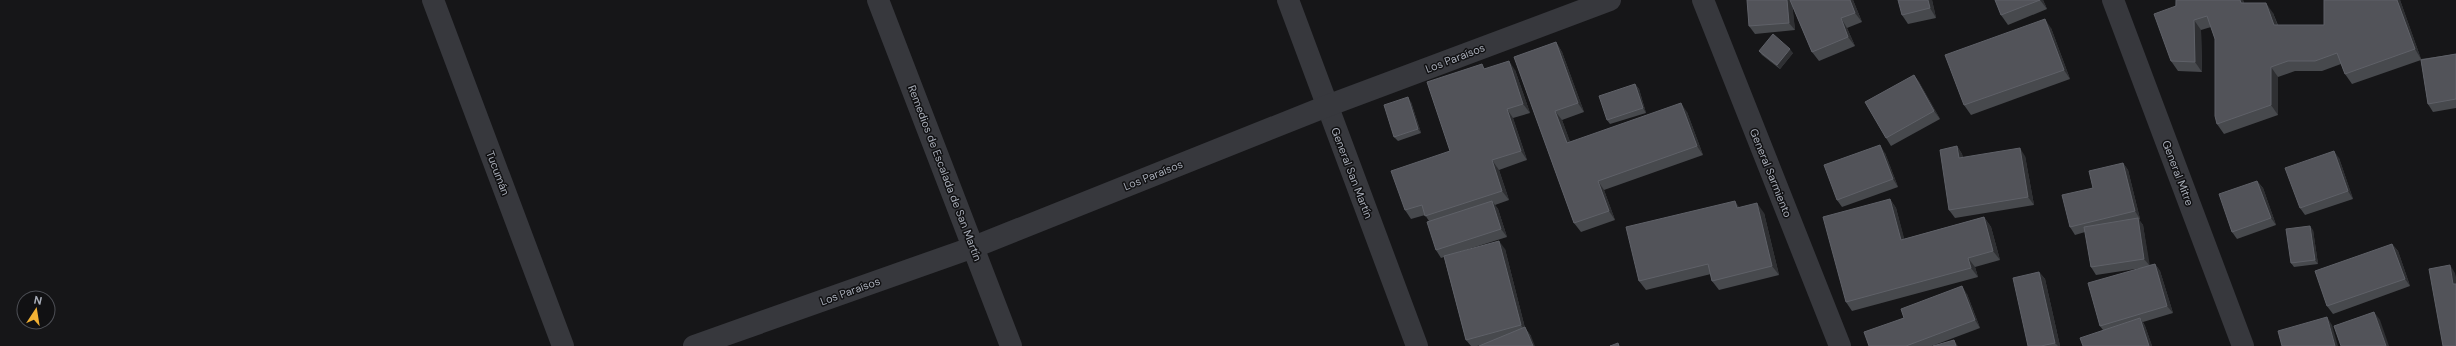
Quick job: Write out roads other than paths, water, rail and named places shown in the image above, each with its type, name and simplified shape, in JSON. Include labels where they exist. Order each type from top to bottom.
[{"type":"street","name":"Tucumán","points":[[433,0],[563,346]]},
{"type":"street","name":"Remedios de Escalada de San Martín","points":[[878,0],[1011,346]]},
{"type":"street","name":"General San Martín","points":[[1288,0],[1417,346]]},
{"type":"street","name":"Los Paraísos","points":[[694,346],[974,247],[1327,106],[1610,0]]},
{"type":"street","name":"General Sarmiento","points":[[1703,0],[1840,346]]},
{"type":"street","name":"General Mitre","points":[[2113,0],[2243,346]]}]
